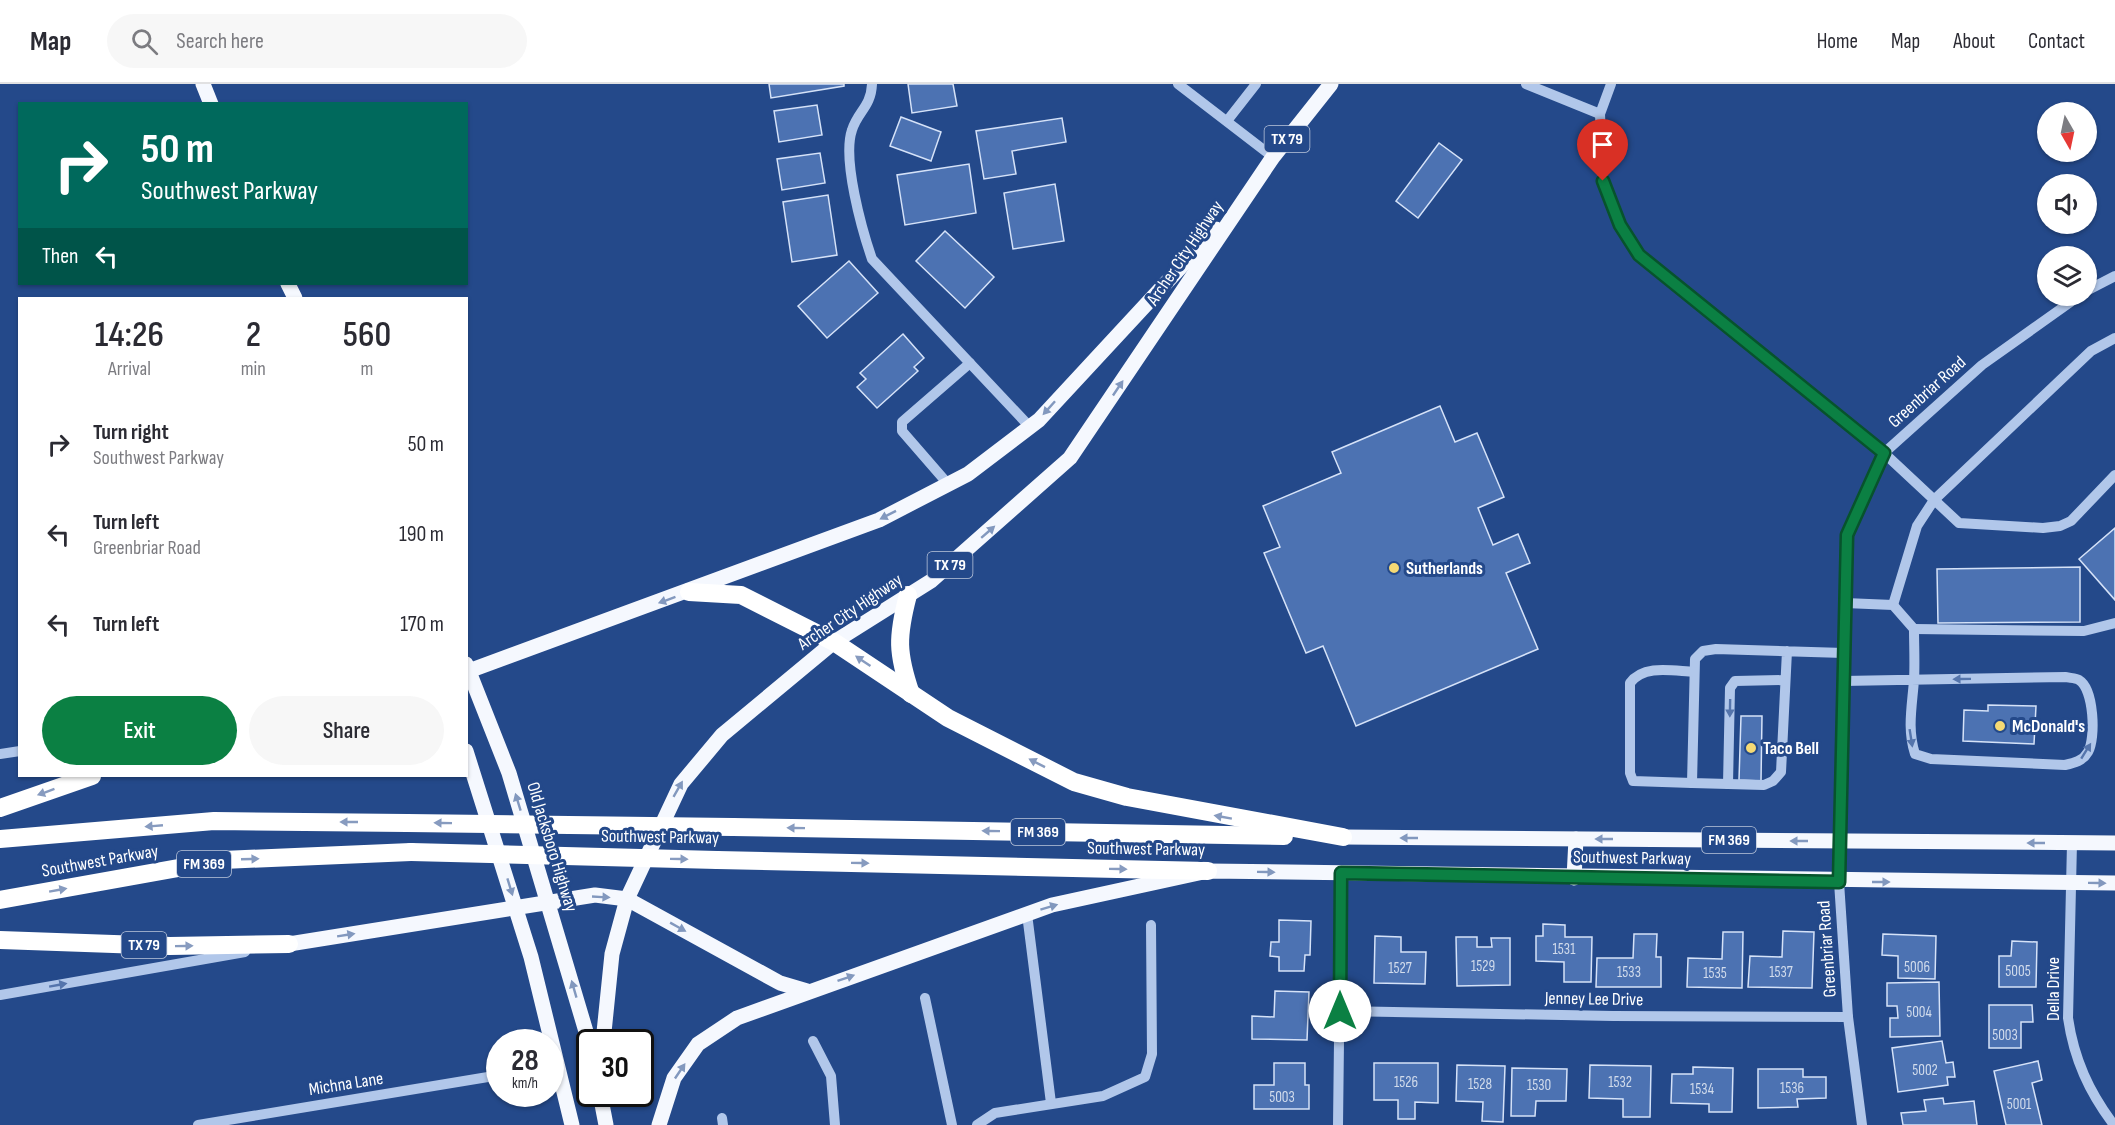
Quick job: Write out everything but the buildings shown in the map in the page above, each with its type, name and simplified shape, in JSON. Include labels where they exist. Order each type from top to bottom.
[{"type":"highway","points":[[689,592],[741,595],[834,642],[948,718],[1074,782],[1127,798],[1343,837]]},
{"type":"highway","points":[[908,596],[899,628],[900,662],[911,694]]},
{"type":"highway","points":[[0,808],[89,777]]},
{"type":"highway","name":"Southwest Parkway","points":[[0,839],[214,821],[1343,837]]},
{"type":"highway","name":"Southwest Parkway","points":[[0,900],[223,860],[411,852],[1208,871]]},
{"type":"highway","name":"TX 79","points":[[0,940],[170,946],[289,944]]},
{"type":"main road","points":[[203,84],[210,102]]},
{"type":"main road","name":"Archer City Highway","points":[[604,1029],[612,954],[627,899],[681,784],[723,735],[834,642],[931,581],[1070,458],[1273,157],[1331,84]]},
{"type":"main road","name":"Archer City Highway","points":[[468,669],[689,592],[879,520],[968,474],[1030,426],[1247,196]]},
{"type":"main road","name":"Old Jacksboro Highway","points":[[468,671],[509,773],[585,1029]]},
{"type":"main road","points":[[468,757],[516,909],[545,1029]]},
{"type":"main road","name":"Southwest Parkway","points":[[1343,837],[2115,843]]},
{"type":"main road","points":[[1574,878],[1576,839]]},
{"type":"main road","points":[[659,1125],[674,1078],[698,1044],[737,1018],[1052,906],[1208,871]]},
{"type":"main road","name":"Southwest Parkway","points":[[1208,871],[1839,882],[2115,884]]},
{"type":"main road","name":"TX 79","points":[[289,944],[596,895],[627,899]]},
{"type":"main road","points":[[627,899],[780,983],[807,992]]},
{"type":"main road","points":[[564,1099],[572,1125]]},
{"type":"main road","points":[[602,1107],[606,1125]]},
{"type":"street","points":[[872,84],[871,99],[852,130],[849,155],[862,231],[872,259],[1030,426]]},
{"type":"street","points":[[1178,84],[1273,157]]},
{"type":"street","points":[[1227,121],[1256,84]]},
{"type":"street","points":[[1526,84],[1600,114]]},
{"type":"street","points":[[1611,84],[1600,114],[1603,181],[1620,225],[1639,255],[1884,453],[1959,523],[2043,528],[2071,521],[2115,475]]},
{"type":"street","points":[[2097,285],[2115,276]]},
{"type":"street","name":"Greenbriar Road","points":[[1862,1125],[1848,1017],[1839,882],[1847,535],[1884,453],[1982,364],[2065,306]]},
{"type":"street","points":[[1893,604],[1917,526],[1934,500],[2091,351],[2115,338]]},
{"type":"street","points":[[948,484],[902,431],[902,423],[970,363]]},
{"type":"street","points":[[1843,681],[1914,680],[2066,677],[2079,680],[2088,689],[2093,738],[2088,752],[2078,763],[2065,765],[1931,759],[1915,754],[1910,739],[1910,712],[1914,680],[1914,629],[1893,604],[1845,603]]},
{"type":"street","points":[[1914,629],[2084,631],[2115,622]]},
{"type":"street","points":[[1692,783],[1695,659],[1703,651],[1716,649],[1844,653]]},
{"type":"street","points":[[1694,672],[1644,671],[1636,675],[1630,683],[1630,773],[1633,781],[1764,785],[1773,781],[1781,772],[1786,651]]},
{"type":"street","points":[[1728,784],[1730,688],[1735,681],[1744,679],[1785,680]]},
{"type":"street","points":[[0,754],[18,751]]},
{"type":"street","name":"Della Drive","points":[[2072,843],[2068,1018],[2070,1036],[2086,1082],[2114,1125]]},
{"type":"street","points":[[1338,1125],[1341,873]]},
{"type":"street","points":[[1027,914],[1051,1102]]},
{"type":"street","points":[[977,1125],[995,1113],[1051,1102],[1103,1096],[1145,1077],[1152,1054],[1151,924]]},
{"type":"street","points":[[0,995],[289,944]]},
{"type":"street","points":[[925,998],[952,1125]]},
{"type":"street","name":"Jenney Lee Drive","points":[[1340,1011],[1848,1017]]},
{"type":"street","points":[[813,1041],[831,1076],[835,1125]]},
{"type":"street","name":"Michna Lane","points":[[198,1125],[486,1077]]},
{"type":"place","name":"Sutherlands","points":[[1394,568]]},
{"type":"place","name":"McDonald's","points":[[2000,726]]},
{"type":"place","name":"Taco Bell","points":[[1751,748]]},
{"type":"route","points":[[1340,1011],[1341,873],[1839,882],[1847,535],[1884,453],[1639,255],[1620,225],[1603,181]]}]
